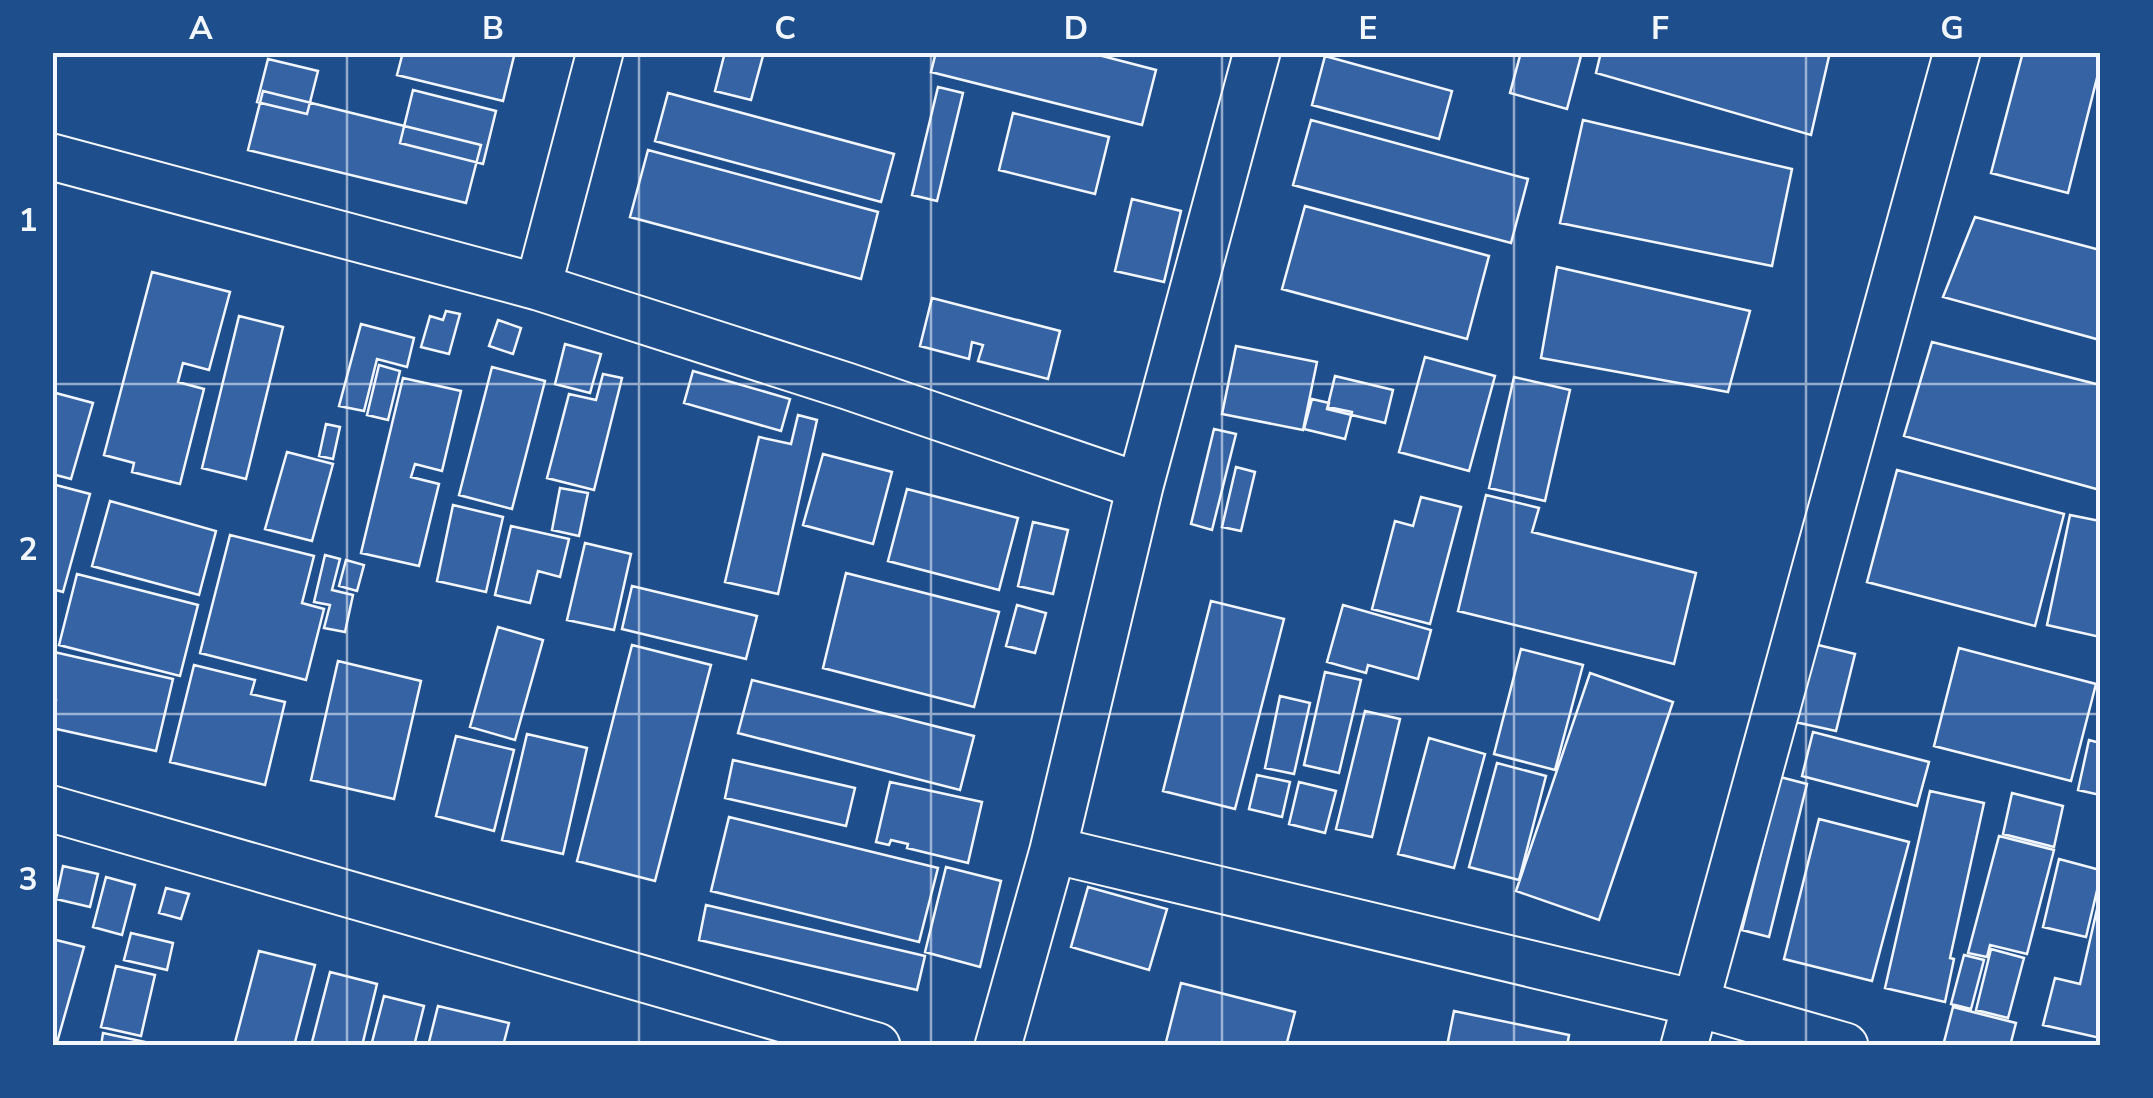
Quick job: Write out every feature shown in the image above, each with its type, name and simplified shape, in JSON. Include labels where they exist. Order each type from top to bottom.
[{"type":"street","points":[[538,287],[600,52]]},
{"type":"street","points":[[998,1046],[1053,850],[1140,486],[1257,52]]},
{"type":"street","points":[[1689,1024],[1957,52]]},
{"type":"street","points":[[52,158],[538,287],[1140,486]]},
{"type":"street","points":[[52,809],[877,1046]]},
{"type":"street","points":[[1053,850],[1689,1024],[1845,1046]]},
{"type":"building","points":[[403,52],[515,52],[503,101],[397,75]]},
{"type":"building","points":[[725,52],[764,52],[751,100],[715,91]]},
{"type":"building","points":[[936,52],[1087,52],[1156,70],[1142,125],[931,72]]},
{"type":"building","points":[[1521,52],[1582,52],[1567,109],[1510,93]]},
{"type":"building","points":[[1601,52],[1830,52],[1811,135],[1596,73]]},
{"type":"building","points":[[2023,52],[2100,52],[2100,66],[2068,193],[1991,173]]},
{"type":"building","points":[[1325,56],[1452,91],[1439,139],[1312,105]]},
{"type":"building","points":[[268,59],[318,71],[307,114],[257,102]]},
{"type":"building","points":[[938,87],[963,93],[937,201],[912,195]]},
{"type":"building","points":[[413,90],[496,111],[483,164],[400,143]]},
{"type":"building","points":[[263,91],[481,145],[466,203],[248,150]]},
{"type":"building","points":[[668,93],[894,154],[881,202],[655,141]]},
{"type":"building","points":[[1013,113],[1109,137],[1095,194],[999,170]]},
{"type":"building","points":[[1311,120],[1528,179],[1511,243],[1293,185]]},
{"type":"building","points":[[1583,120],[1792,169],[1772,266],[1560,223]]},
{"type":"building","points":[[648,150],[878,212],[861,279],[630,217]]},
{"type":"building","points":[[1132,199],[1181,211],[1164,282],[1115,271]]},
{"type":"building","points":[[1305,206],[1489,256],[1467,339],[1282,289]]},
{"type":"building","points":[[1975,217],[2100,250],[2100,340],[1943,297]]},
{"type":"building","points":[[1557,267],[1750,311],[1728,392],[1541,358]]},
{"type":"building","points":[[152,272],[230,292],[209,370],[183,363],[178,382],[204,389],[180,484],[132,472],[134,463],[104,455]]},
{"type":"building","points":[[932,298],[1060,331],[1048,379],[978,361],[983,345],[972,342],[969,359],[920,346]]},
{"type":"building","points":[[446,311],[460,314],[449,354],[421,347],[430,316],[443,320]]},
{"type":"building","points":[[239,316],[283,327],[246,479],[202,468]]},
{"type":"building","points":[[498,320],[521,328],[513,354],[489,346]]},
{"type":"building","points":[[361,324],[414,338],[407,367],[377,359],[364,411],[339,406]]},
{"type":"building","points":[[1932,342],[2100,385],[2100,490],[1904,436]]},
{"type":"building","points":[[565,344],[601,354],[590,393],[555,384]]},
{"type":"building","points":[[1236,346],[1317,362],[1303,430],[1222,414]]},
{"type":"building","points":[[1425,357],[1495,376],[1469,471],[1399,452]]},
{"type":"building","points":[[379,365],[400,371],[388,420],[367,415]]},
{"type":"building","points":[[492,367],[545,381],[512,509],[459,495]]},
{"type":"building","points":[[693,371],[790,399],[781,431],[684,403]]},
{"type":"building","points":[[603,374],[622,378],[594,490],[547,478],[569,394],[596,400]]},
{"type":"building","points":[[1335,376],[1393,390],[1385,423],[1327,409]]},
{"type":"building","points":[[1514,377],[1570,390],[1545,501],[1489,488]]},
{"type":"building","points":[[403,378],[461,391],[442,471],[415,464],[411,477],[439,484],[419,566],[361,553]]},
{"type":"building","points":[[52,392],[93,403],[71,479],[52,474]]},
{"type":"building","points":[[1312,399],[1352,412],[1345,439],[1304,429]]},
{"type":"building","points":[[798,415],[817,420],[778,594],[725,582],[759,437],[791,444]]},
{"type":"building","points":[[326,424],[340,427],[333,459],[319,456]]},
{"type":"building","points":[[1214,429],[1236,434],[1212,530],[1191,524]]},
{"type":"building","points":[[287,452],[333,464],[312,541],[265,529]]},
{"type":"building","points":[[823,454],[892,472],[873,544],[803,525]]},
{"type":"building","points":[[1236,467],[1255,472],[1241,531],[1222,527]]},
{"type":"building","points":[[1897,470],[2064,514],[2035,626],[1867,582]]},
{"type":"building","points":[[52,484],[90,494],[63,592],[52,589]]},
{"type":"building","points":[[560,488],[588,493],[579,536],[552,530]]},
{"type":"building","points":[[907,489],[1018,518],[999,590],[888,561]]},
{"type":"building","points":[[1486,495],[1539,508],[1532,532],[1696,573],[1674,664],[1458,611]]},
{"type":"building","points":[[1421,497],[1461,507],[1430,624],[1372,609],[1395,521],[1413,526]]},
{"type":"building","points":[[110,501],[216,531],[199,595],[92,566]]},
{"type":"building","points":[[453,505],[503,517],[486,592],[437,581]]},
{"type":"building","points":[[2070,515],[2100,521],[2100,637],[2047,625]]},
{"type":"building","points":[[1033,522],[1068,530],[1053,594],[1018,586]]},
{"type":"building","points":[[511,526],[569,539],[560,577],[538,571],[530,603],[495,595]]},
{"type":"building","points":[[230,535],[314,556],[302,603],[324,609],[306,680],[200,653]]},
{"type":"building","points":[[585,543],[631,554],[614,630],[567,620]]},
{"type":"building","points":[[325,555],[340,559],[332,590],[353,595],[345,632],[324,628],[330,605],[314,602]]},
{"type":"building","points":[[346,560],[364,565],[357,591],[339,586]]},
{"type":"building","points":[[846,573],[999,612],[974,707],[823,668]]},
{"type":"building","points":[[77,574],[198,605],[180,676],[59,645]]},
{"type":"building","points":[[632,586],[757,616],[746,659],[622,629]]},
{"type":"building","points":[[1211,601],[1284,619],[1235,809],[1163,791]]},
{"type":"building","points":[[1017,605],[1046,613],[1035,653],[1006,646]]},
{"type":"building","points":[[1343,605],[1431,630],[1418,679],[1368,665],[1366,673],[1327,662]]},
{"type":"building","points":[[498,627],[543,640],[515,740],[470,727]]},
{"type":"building","points":[[1814,644],[1855,654],[1836,731],[1795,722]]},
{"type":"building","points":[[632,645],[711,665],[655,881],[577,861]]},
{"type":"building","points":[[1959,648],[2096,684],[2071,781],[1934,746]]},
{"type":"building","points":[[1521,649],[1583,665],[1555,770],[1494,754]]},
{"type":"building","points":[[54,652],[173,679],[156,751],[52,728],[56,700],[52,699]]},
{"type":"building","points":[[338,661],[421,681],[394,799],[311,780]]},
{"type":"building","points":[[194,665],[255,680],[251,694],[285,702],[265,785],[170,762]]},
{"type":"building","points":[[1325,672],[1361,680],[1339,773],[1304,765]]},
{"type":"building","points":[[1590,673],[1673,702],[1599,920],[1516,891]]},
{"type":"building","points":[[752,680],[974,736],[960,790],[738,733]]},
{"type":"building","points":[[1280,696],[1310,703],[1294,774],[1265,768]]},
{"type":"building","points":[[1365,711],[1400,719],[1372,837],[1336,829]]},
{"type":"building","points":[[1813,732],[1929,762],[1917,806],[1802,776]]},
{"type":"building","points":[[527,734],[587,748],[563,854],[502,840]]},
{"type":"building","points":[[456,736],[514,750],[494,831],[436,816]]},
{"type":"building","points":[[1429,738],[1485,754],[1454,868],[1398,854]]},
{"type":"building","points":[[2089,740],[2100,743],[2100,795],[2078,790]]},
{"type":"building","points":[[733,760],[855,788],[846,826],[725,798]]},
{"type":"building","points":[[1497,763],[1546,776],[1519,880],[1469,867]]},
{"type":"building","points":[[1257,775],[1290,782],[1282,817],[1249,809]]},
{"type":"building","points":[[1780,777],[1807,784],[1769,937],[1742,930]]},
{"type":"building","points":[[890,782],[982,802],[968,863],[907,848],[908,844],[891,840],[889,845],[876,842]]},
{"type":"building","points":[[1299,782],[1336,791],[1325,833],[1289,824]]},
{"type":"building","points":[[1930,791],[1984,803],[1950,958],[1954,959],[1945,1002],[1885,988]]},
{"type":"building","points":[[2012,793],[2063,806],[2054,847],[2003,834]]},
{"type":"building","points":[[729,817],[938,868],[919,942],[711,891]]},
{"type":"building","points":[[1819,819],[1909,842],[1872,981],[1784,959]]},
{"type":"building","points":[[1999,836],[2054,850],[2027,954],[1990,945],[1987,957],[1968,953]]},
{"type":"building","points":[[2059,859],[2100,870],[2086,937],[2043,927]]},
{"type":"building","points":[[63,866],[98,874],[90,907],[56,899]]},
{"type":"building","points":[[946,867],[1001,881],[980,967],[925,952]]},
{"type":"building","points":[[106,877],[135,885],[122,935],[93,927]]},
{"type":"building","points":[[1088,887],[1167,909],[1149,970],[1071,947]]},
{"type":"building","points":[[166,888],[189,894],[181,919],[159,913]]},
{"type":"building","points":[[2100,896],[2100,1038],[2043,1025],[2055,978],[2080,984]]},
{"type":"building","points":[[706,905],[925,956],[917,990],[699,940]]},
{"type":"building","points":[[131,933],[173,943],[167,970],[124,960]]},
{"type":"building","points":[[52,939],[84,947],[56,1046],[52,1046]]},
{"type":"building","points":[[1991,949],[2024,958],[2008,1018],[1976,1010]]},
{"type":"building","points":[[259,951],[315,965],[294,1046],[234,1046]]},
{"type":"building","points":[[1964,955],[1984,960],[1971,1009],[1951,1004]]},
{"type":"building","points":[[116,966],[155,975],[141,1036],[101,1027]]},
{"type":"building","points":[[330,972],[377,984],[362,1046],[311,1046]]},
{"type":"building","points":[[1181,983],[1295,1012],[1286,1046],[1165,1046]]},
{"type":"building","points":[[384,996],[424,1006],[414,1046],[371,1046]]},
{"type":"building","points":[[438,1006],[509,1023],[503,1046],[428,1046]]},
{"type":"building","points":[[1953,1007],[2016,1023],[2010,1046],[1943,1046]]},
{"type":"building","points":[[1454,1011],[1569,1035],[1567,1046],[1447,1046]]},
{"type":"building","points":[[103,1033],[145,1042],[144,1046],[101,1046]]}]
